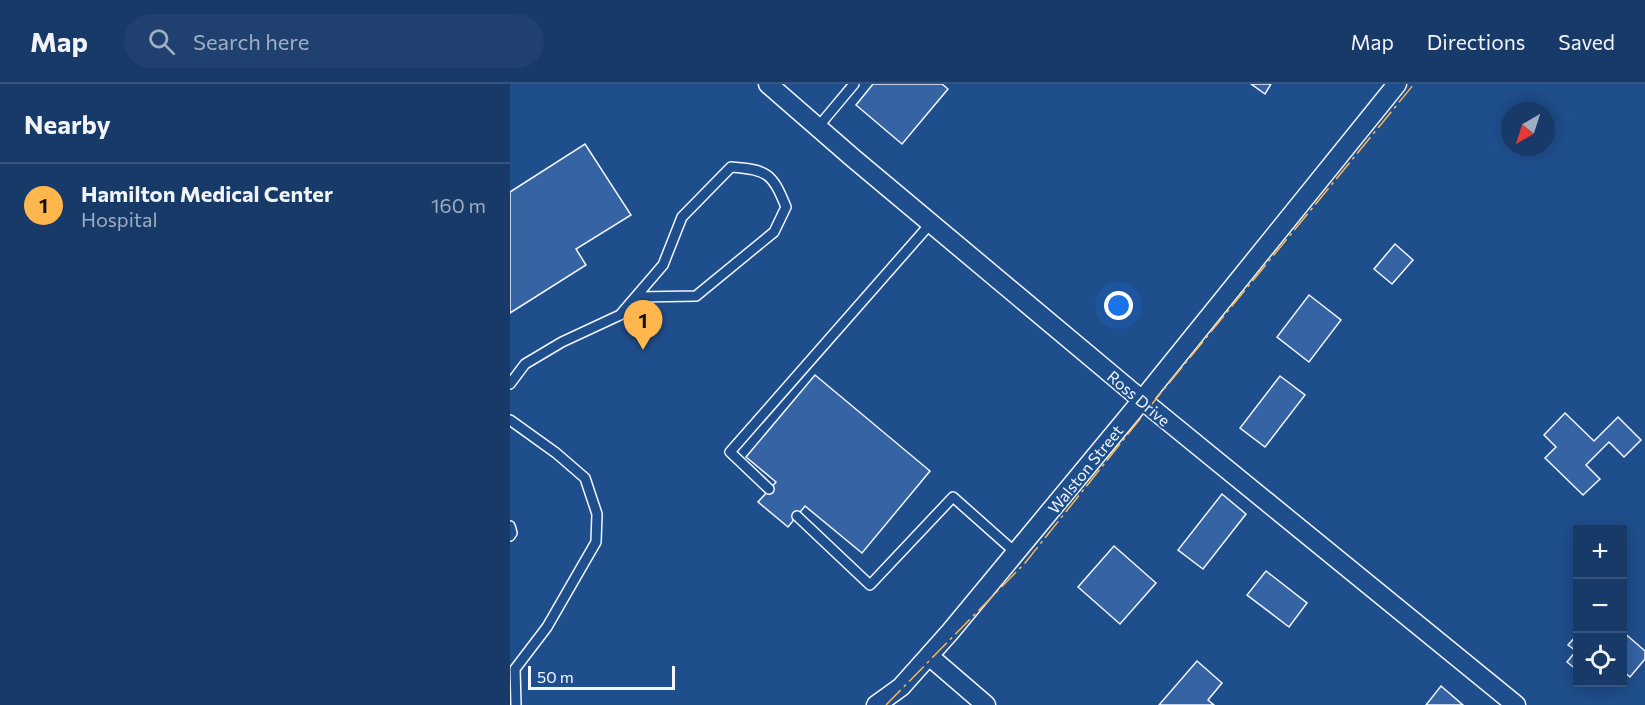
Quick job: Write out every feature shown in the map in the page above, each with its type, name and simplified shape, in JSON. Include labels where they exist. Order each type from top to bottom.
[{"type":"street","name":"Ross Drive","points":[[768,84],[1142,400],[1516,705]]},
{"type":"street","name":"Walston Street","points":[[876,705],[901,687],[1016,553],[1397,84]]},
{"type":"street","points":[[929,656],[986,705]]},
{"type":"lane","points":[[818,127],[854,84]]},
{"type":"lane","points":[[510,384],[525,364],[562,342],[620,315],[663,265],[682,217],[732,167],[759,169],[776,183],[786,207],[774,232],[696,296],[637,297]]},
{"type":"lane","points":[[769,489],[730,452],[931,224]]},
{"type":"lane","points":[[510,420],[556,453],[585,478],[597,514],[596,542],[547,627],[515,669],[516,705]]},
{"type":"lane","points":[[797,516],[870,585],[953,497],[1016,553]]},
{"type":"lane","points":[[510,526],[512,533],[510,536]]},
{"type":"building","points":[[873,84],[942,84],[948,89],[902,144],[856,105]]},
{"type":"building","points":[[1251,84],[1271,84],[1265,94]]},
{"type":"building","points":[[585,144],[631,215],[576,249],[586,265],[510,313],[510,192]]},
{"type":"building","points":[[1395,244],[1413,260],[1392,284],[1374,269]]},
{"type":"building","points":[[1309,295],[1341,320],[1309,362],[1277,337]]},
{"type":"building","points":[[815,375],[930,471],[862,553],[805,506],[788,527],[758,502],[776,482],[746,457]]},
{"type":"building","points":[[1280,376],[1305,395],[1265,447],[1240,428]]},
{"type":"building","points":[[1565,413],[1594,441],[1618,417],[1641,440],[1624,457],[1609,442],[1586,465],[1600,479],[1583,495],[1545,458],[1556,447],[1544,435]]},
{"type":"building","points":[[1222,494],[1246,514],[1203,569],[1178,550]]},
{"type":"building","points":[[1114,546],[1156,583],[1120,624],[1078,587]]},
{"type":"building","points":[[1266,571],[1307,603],[1289,627],[1247,595]]},
{"type":"building","points":[[1627,635],[1645,651],[1645,659],[1630,677],[1627,674]]},
{"type":"building","points":[[1573,640],[1573,649],[1568,645]]},
{"type":"building","points":[[1573,655],[1573,667],[1567,662]]},
{"type":"building","points":[[1197,661],[1222,683],[1208,700],[1214,705],[1159,705]]},
{"type":"building","points":[[1441,686],[1463,705],[1426,705]]},
{"type":"power","points":[[886,705],[1025,563],[1414,84]]},
{"type":"place","name":"Hamilton Medical Center","points":[[643,350]]}]
